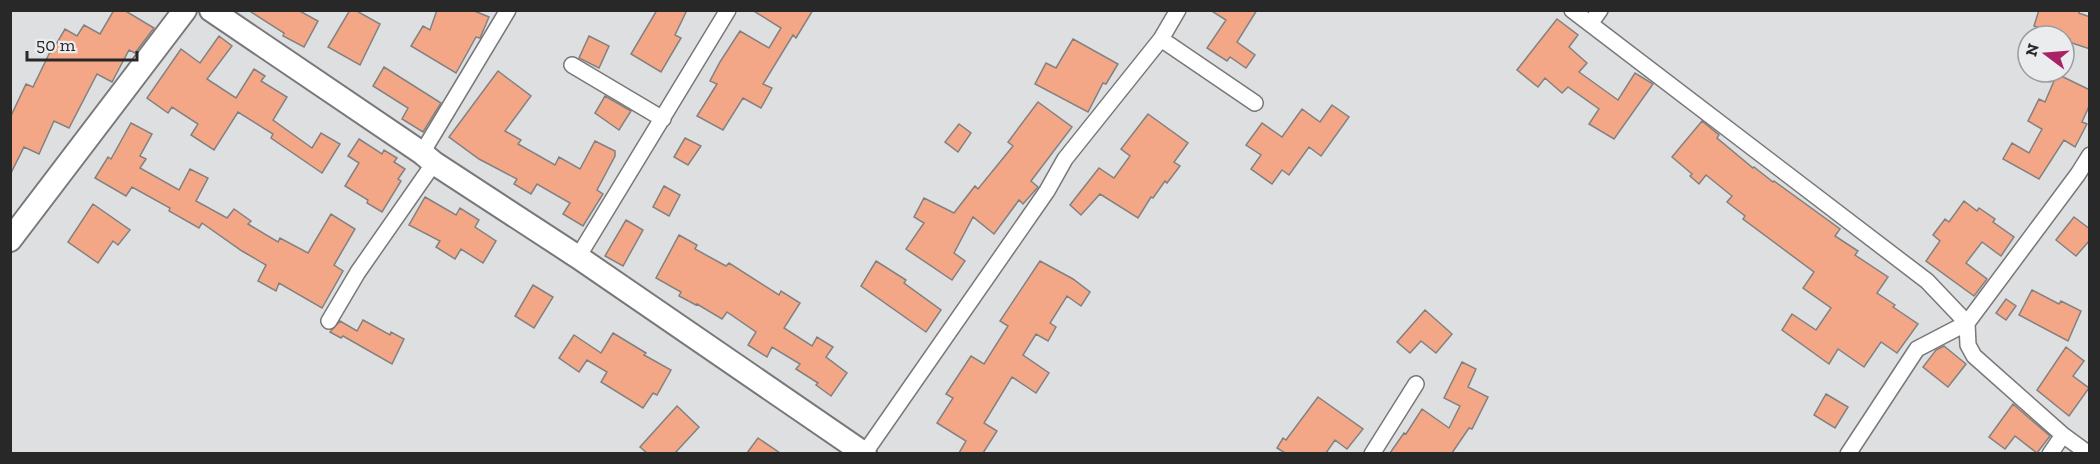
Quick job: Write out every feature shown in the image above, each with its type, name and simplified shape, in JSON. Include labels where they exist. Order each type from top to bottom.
[{"type":"street","points":[[10,240],[185,10]]},
{"type":"street","points":[[211,10],[864,453],[1034,210],[1065,159],[1161,39],[1178,10]]},
{"type":"street","points":[[329,321],[428,158],[508,10]]},
{"type":"street","points":[[578,257],[728,10]]},
{"type":"street","points":[[1572,10],[1927,281],[1967,323],[1968,345],[1974,356],[2063,435],[2089,453]]},
{"type":"street","points":[[1590,24],[1600,10]]},
{"type":"street","points":[[1161,39],[1255,103]]},
{"type":"street","points":[[572,65],[663,119]]},
{"type":"street","points":[[1848,453],[1917,349],[1967,323],[2090,155]]},
{"type":"street","points":[[1372,453],[1416,384]]},
{"type":"street","points":[[2050,453],[2063,435]]},
{"type":"building","points":[[114,10],[124,10],[154,28],[135,53],[129,50],[112,82],[97,74],[69,128],[54,121],[39,154],[24,147],[10,175],[10,118],[26,84],[33,87],[50,52],[65,29],[77,36],[84,25],[100,34]]},
{"type":"building","points":[[248,10],[298,10],[318,21],[304,47],[283,36],[284,33]]},
{"type":"building","points":[[350,10],[355,10],[380,24],[360,65],[328,47]]},
{"type":"building","points":[[437,10],[472,10],[489,17],[480,38],[476,37],[456,73],[411,46],[423,26],[430,30]]},
{"type":"building","points":[[657,10],[687,10],[675,35],[681,38],[661,72],[631,54]]},
{"type":"building","points":[[752,10],[813,10],[796,38],[793,35],[763,84],[772,88],[761,108],[743,98],[723,130],[697,116],[717,84],[710,81],[720,62],[740,31],[769,48],[781,28]]},
{"type":"building","points":[[1210,10],[1257,10],[1237,42],[1255,55],[1246,68],[1230,57],[1227,61],[1207,48],[1226,20]]},
{"type":"building","points":[[2039,10],[2080,10],[2079,13],[2090,17],[2090,49],[2076,44],[2076,24],[2035,24]]},
{"type":"building","points":[[1557,19],[1578,35],[1569,47],[1587,63],[1579,72],[1618,100],[1635,73],[1653,84],[1614,139],[1589,124],[1599,109],[1568,87],[1562,93],[1545,78],[1538,87],[1517,70]]},
{"type":"building","points":[[219,36],[232,46],[207,79],[236,98],[254,69],[265,76],[261,81],[287,97],[273,120],[312,148],[321,133],[340,144],[322,173],[271,138],[273,134],[238,112],[214,150],[191,135],[198,124],[172,107],[168,113],[147,98],[181,49],[200,63]]},
{"type":"building","points":[[589,36],[609,46],[599,68],[579,58]]},
{"type":"building","points":[[1073,39],[1118,64],[1106,84],[1103,83],[1088,112],[1035,84],[1046,63],[1056,68]]},
{"type":"building","points":[[384,67],[441,103],[423,132],[402,119],[408,108],[373,86]]},
{"type":"building","points":[[498,71],[531,96],[505,131],[521,140],[518,144],[555,165],[559,157],[580,169],[595,141],[615,151],[615,156],[597,190],[603,194],[583,226],[563,214],[570,203],[537,184],[531,194],[514,184],[517,179],[479,159],[449,137]]},
{"type":"building","points":[[2076,83],[2090,90],[2090,104],[2082,122],[2087,124],[2075,147],[2064,140],[2039,179],[2003,159],[2012,143],[2029,153],[2042,129],[2028,121],[2039,99],[2045,102],[2053,84]]},
{"type":"building","points":[[605,96],[631,111],[619,130],[595,113]]},
{"type":"building","points":[[1038,102],[1072,127],[1031,181],[1038,187],[1023,204],[1019,200],[994,234],[973,217],[954,253],[965,261],[952,280],[906,249],[924,223],[914,217],[924,198],[954,213],[975,186],[978,189],[1013,146],[1008,142]]},
{"type":"building","points":[[1332,105],[1349,117],[1321,156],[1309,147],[1289,175],[1282,170],[1272,184],[1251,169],[1261,155],[1246,145],[1262,123],[1282,137],[1302,109],[1320,122]]},
{"type":"building","points":[[1148,114],[1188,143],[1174,162],[1180,166],[1153,198],[1151,197],[1138,218],[1100,194],[1081,215],[1070,205],[1099,168],[1114,178],[1130,156],[1121,149]]},
{"type":"building","points":[[1702,121],[1719,135],[1717,138],[1753,168],[1840,229],[1835,236],[1858,251],[1855,255],[1888,277],[1877,293],[1918,324],[1897,353],[1881,342],[1864,367],[1838,349],[1829,364],[1782,330],[1792,314],[1816,330],[1831,308],[1803,288],[1814,272],[1743,219],[1745,216],[1727,202],[1732,196],[1706,175],[1699,184],[1690,176],[1692,174],[1672,157]]},
{"type":"building","points":[[131,123],[152,134],[140,156],[146,159],[140,168],[179,190],[190,169],[208,178],[196,201],[227,218],[234,209],[251,221],[248,224],[278,242],[280,238],[308,253],[331,214],[355,229],[334,265],[343,271],[322,308],[279,283],[276,291],[258,281],[266,265],[202,223],[199,228],[169,211],[170,208],[132,187],[126,196],[95,178],[108,157],[111,159]]},
{"type":"building","points":[[959,124],[971,133],[958,152],[945,142]]},
{"type":"building","points":[[685,138],[701,146],[688,165],[674,157]]},
{"type":"building","points":[[359,139],[382,154],[384,150],[397,158],[394,162],[405,169],[398,179],[401,181],[382,212],[345,186],[359,163],[348,156]]},
{"type":"building","points":[[664,186],[680,195],[669,216],[653,207]]},
{"type":"building","points":[[425,197],[456,215],[460,208],[479,220],[475,227],[496,241],[483,263],[461,249],[455,259],[436,247],[440,241],[409,225]]},
{"type":"building","points":[[1964,201],[1977,211],[1979,208],[1995,219],[1993,222],[2014,237],[2001,256],[1982,242],[1966,263],[1987,279],[1974,296],[1926,261],[1940,241],[1933,235],[1945,219],[1949,222]]},
{"type":"building","points":[[93,204],[130,230],[118,245],[113,241],[98,263],[68,242]]},
{"type":"building","points":[[2074,217],[2090,229],[2090,240],[2076,256],[2056,240]]},
{"type":"building","points":[[626,220],[643,230],[623,266],[605,256]]},
{"type":"building","points":[[679,235],[697,245],[695,249],[726,266],[729,263],[779,295],[781,291],[800,303],[784,328],[812,346],[817,337],[833,347],[826,357],[847,373],[831,396],[816,385],[818,383],[796,369],[800,364],[772,347],[767,357],[748,345],[756,332],[727,312],[722,319],[679,296],[681,292],[656,278]]},
{"type":"building","points":[[876,261],[906,280],[904,283],[941,310],[926,332],[861,286]]},
{"type":"building","points":[[1040,261],[1073,279],[1090,292],[1081,306],[1067,296],[1050,323],[1056,327],[1048,341],[1036,334],[1023,355],[1049,373],[1036,393],[1012,377],[984,423],[997,431],[983,453],[959,453],[966,441],[937,423],[953,398],[946,394],[971,356],[984,364],[1008,326],[1000,321]]},
{"type":"building","points":[[533,285],[553,297],[534,328],[515,316]]},
{"type":"building","points":[[2032,290],[2059,304],[2061,301],[2081,311],[2068,341],[2019,315]]},
{"type":"building","points":[[2006,299],[2016,306],[2006,320],[1996,313]]},
{"type":"building","points":[[1425,310],[1452,334],[1436,353],[1421,341],[1410,353],[1397,342]]},
{"type":"building","points":[[363,320],[390,335],[391,332],[404,339],[392,364],[343,336],[341,338],[330,332],[340,321],[357,331]]},
{"type":"building","points":[[613,333],[646,353],[644,355],[671,370],[657,395],[653,393],[643,408],[601,382],[607,372],[587,360],[579,372],[559,358],[574,335],[601,353]]},
{"type":"building","points":[[1944,346],[1966,364],[1948,387],[1923,367],[1936,350]]},
{"type":"building","points":[[2066,347],[2084,361],[2073,376],[2089,388],[2069,416],[2037,390]]},
{"type":"building","points":[[1462,362],[1476,369],[1468,387],[1488,397],[1472,429],[1469,428],[1452,453],[1390,453],[1422,409],[1449,428],[1460,406],[1444,398]]},
{"type":"building","points":[[1826,394],[1848,407],[1835,428],[1814,415]]},
{"type":"building","points":[[1318,397],[1363,429],[1347,449],[1335,440],[1326,453],[1285,453],[1277,448],[1283,438],[1286,440]]},
{"type":"building","points":[[2013,404],[2050,436],[2037,453],[2015,436],[2005,449],[1989,437]]},
{"type":"building","points":[[677,406],[699,427],[675,453],[647,453],[640,447]]},
{"type":"building","points":[[758,438],[780,453],[747,453]]}]
